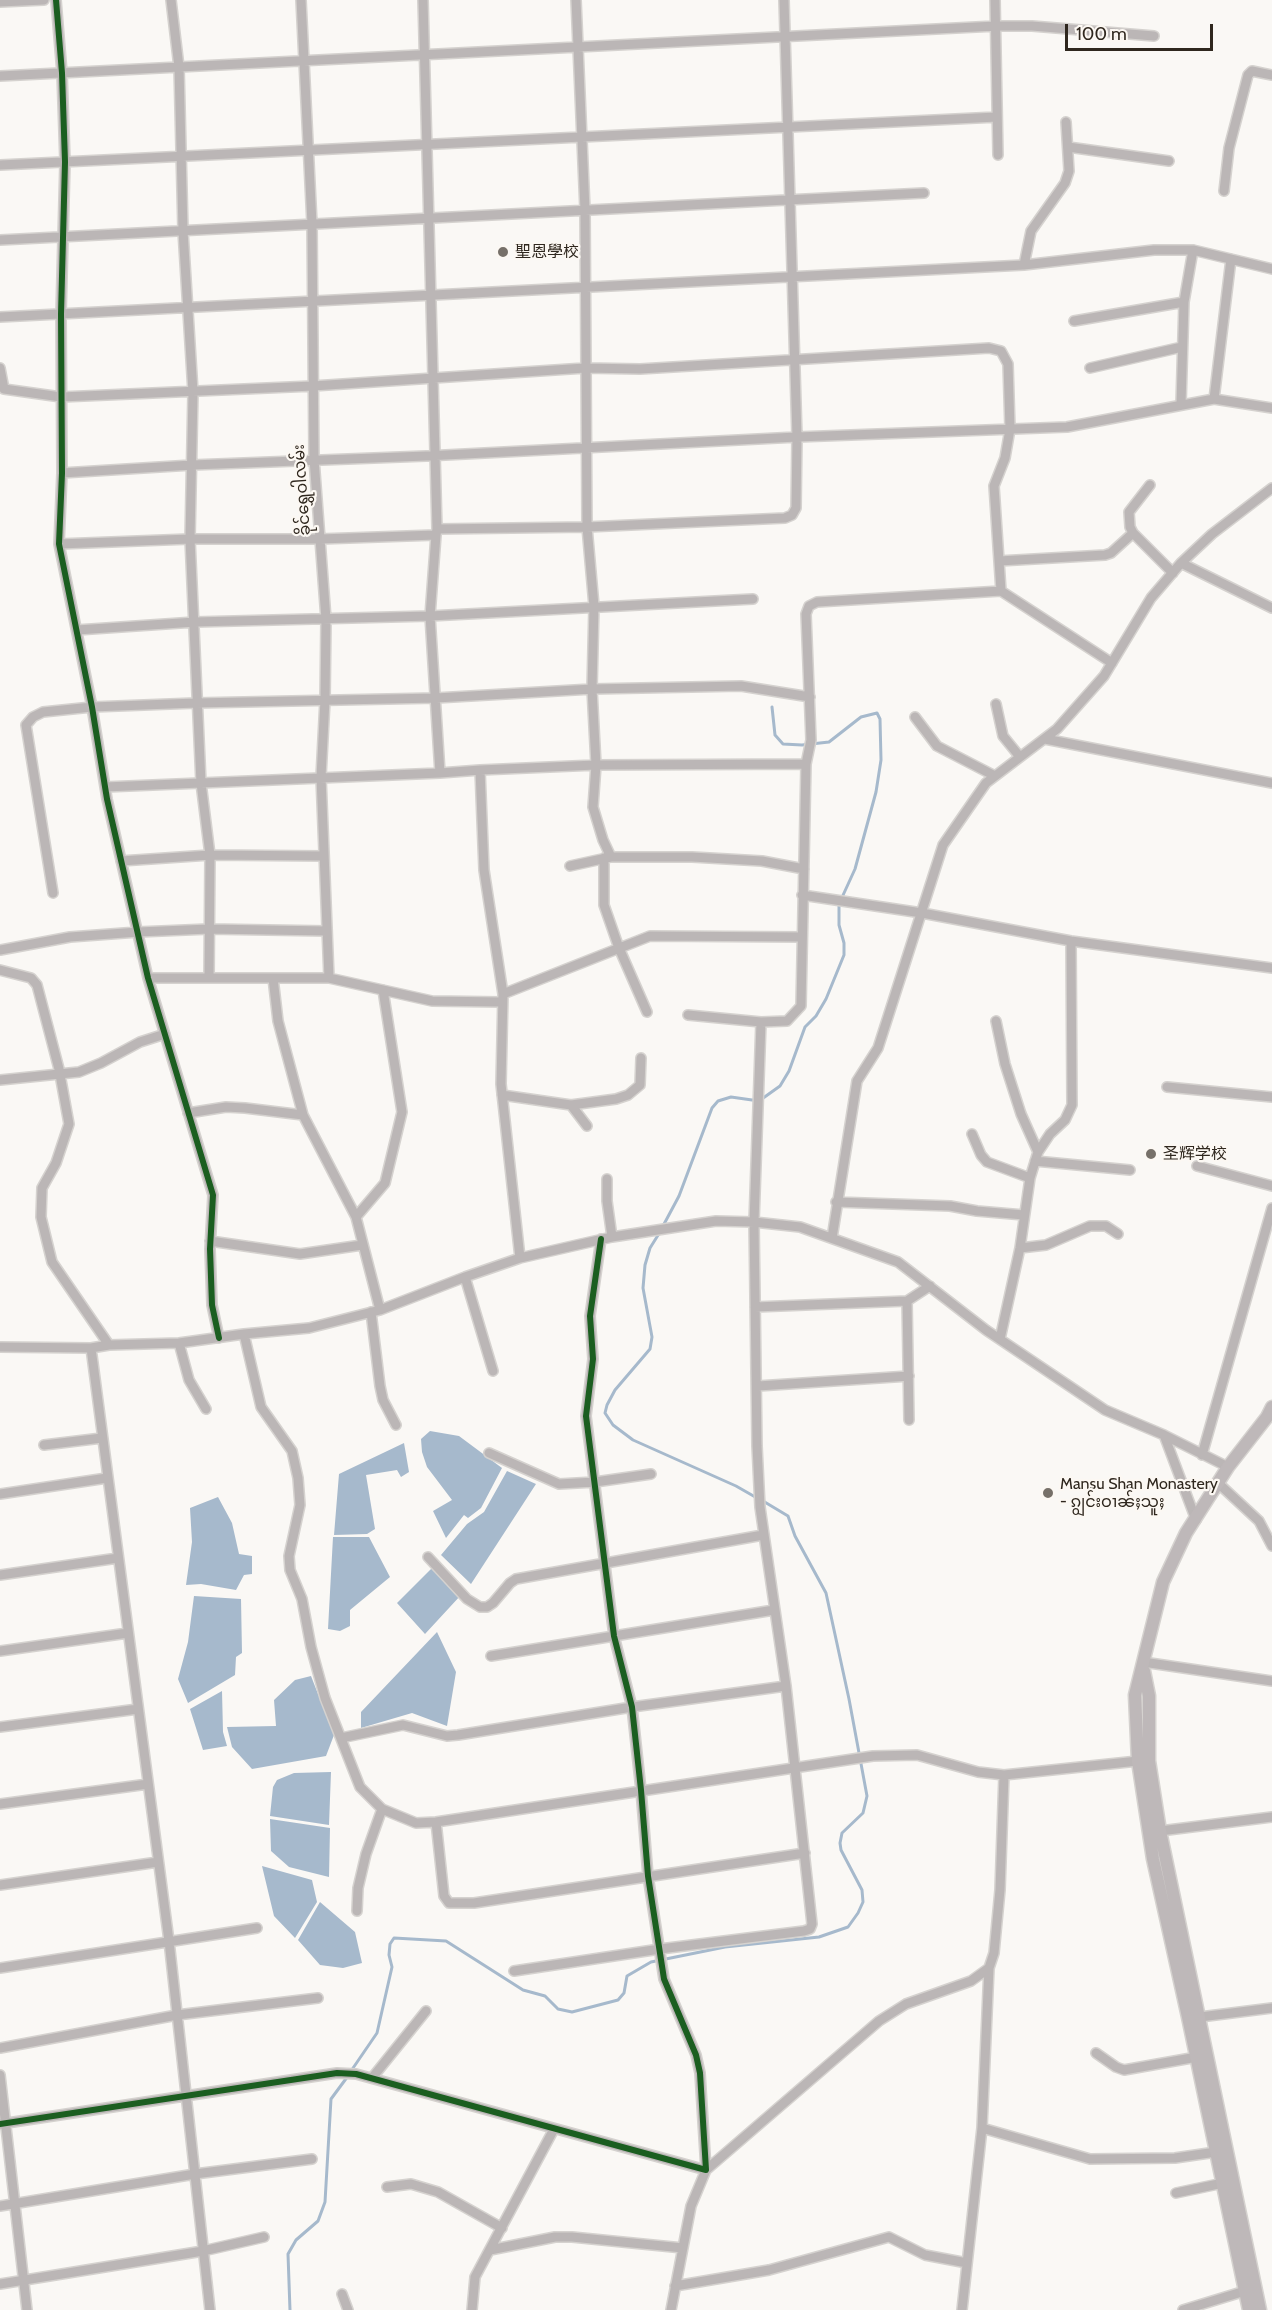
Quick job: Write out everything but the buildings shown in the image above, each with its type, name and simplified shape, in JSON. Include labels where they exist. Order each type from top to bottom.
[{"type":"main road","points":[[1249,2310],[1197,2057],[1153,1859],[1138,1761],[1135,1695],[1163,1582],[1186,1533],[1228,1467],[1270,1413]]},
{"type":"main road","points":[[1143,1664],[1149,1695],[1149,1761],[1160,1831],[1260,2310]]},
{"type":"street","points":[[0,2],[44,0]]},
{"type":"street","points":[[56,0],[62,73],[65,162],[61,314],[62,473],[59,544],[92,707],[105,787],[148,978],[213,1195],[210,1241],[212,1305],[219,1338]]},
{"type":"street","points":[[171,0],[179,67],[183,231],[193,392],[190,539],[201,783],[210,855],[209,978]]},
{"type":"street","name":"ခိုင်ရွှေဝါလမ်း","points":[[301,0],[312,224],[314,459],[326,619],[321,777],[329,978]]},
{"type":"street","points":[[423,0],[437,532],[430,616],[440,773]]},
{"type":"street","points":[[576,0],[585,210],[587,527],[594,606],[592,689],[596,765],[593,807],[608,858],[604,905],[646,1012]]},
{"type":"street","points":[[59,544],[190,539],[320,539],[785,518],[792,515],[796,508],[797,436],[784,0]]},
{"type":"street","points":[[995,0],[998,155]]},
{"type":"street","points":[[0,76],[996,26],[1032,26],[1154,36]]},
{"type":"street","points":[[1224,191],[1229,148],[1248,75],[1252,71],[1272,75]]},
{"type":"street","points":[[0,165],[997,117]]},
{"type":"street","points":[[1024,265],[1031,231],[1065,183],[1069,171],[1066,122]]},
{"type":"street","points":[[1068,147],[1169,161]]},
{"type":"street","points":[[0,240],[924,193]]},
{"type":"street","points":[[0,317],[1024,265],[1154,250],[1193,250],[1272,269]]},
{"type":"street","points":[[1181,404],[1184,302],[1193,250]]},
{"type":"street","points":[[1214,399],[1231,259]]},
{"type":"street","points":[[1074,321],[1184,302]]},
{"type":"street","points":[[1089,368],[1182,347]]},
{"type":"street","points":[[0,368],[4,389],[62,398],[313,386],[433,376],[585,368],[640,369],[989,348],[1001,351],[1008,364],[1010,429],[1005,458],[994,486],[1001,591]]},
{"type":"street","points":[[62,473],[797,436],[1066,427],[1214,399],[1272,408]]},
{"type":"street","points":[[1150,485],[1129,512],[1130,527],[1133,533],[1173,573]]},
{"type":"street","points":[[832,1238],[857,1081],[878,1048],[943,845],[986,783],[1045,739],[1104,676],[1151,598],[1181,563],[1212,534],[1272,488]]},
{"type":"street","points":[[999,561],[1105,555],[1111,553],[1133,533]]},
{"type":"street","points":[[1181,563],[1272,609]]},
{"type":"street","points":[[688,1015],[761,1022],[787,1021],[801,1006],[806,764],[811,740],[806,614],[809,606],[817,602],[1001,591],[1112,663]]},
{"type":"street","points":[[77,630],[195,622],[430,616],[753,599]]},
{"type":"street","points":[[53,893],[26,725],[33,717],[43,712],[92,707],[196,703],[436,698],[592,689],[741,686],[810,697]]},
{"type":"street","points":[[996,704],[1003,736],[1020,757]]},
{"type":"street","points":[[915,717],[937,746],[995,776]]},
{"type":"street","points":[[1045,739],[1272,783]]},
{"type":"street","points":[[105,787],[596,765],[806,764]]},
{"type":"street","points":[[480,770],[484,870],[502,998],[502,1095],[520,1258]]},
{"type":"street","points":[[121,861],[210,855],[324,855]]},
{"type":"street","points":[[570,866],[608,858],[692,857],[762,861],[804,869]]},
{"type":"street","points":[[802,895],[922,913],[1071,941],[1272,968]]},
{"type":"street","points":[[0,950],[70,937],[138,933],[209,929],[327,931]]},
{"type":"street","points":[[148,978],[329,978],[432,1001],[502,998],[650,936],[802,937]]},
{"type":"street","points":[[1000,1339],[1020,1248],[1030,1178],[1037,1157],[1050,1134],[1065,1120],[1072,1105],[1071,941]]},
{"type":"street","points":[[0,970],[30,978],[38,986],[60,1073],[69,1124],[56,1163],[42,1188],[41,1217],[52,1262],[109,1345]]},
{"type":"street","points":[[273,978],[278,1021],[303,1115],[356,1217],[375,1311],[380,1386],[383,1400],[396,1425]]},
{"type":"street","points":[[356,1217],[386,1183],[402,1112],[383,990]]},
{"type":"street","points":[[996,1021],[1005,1064],[1037,1157]]},
{"type":"street","points":[[514,1971],[810,1929],[812,1924],[786,1686],[760,1508],[754,1222],[761,1022]]},
{"type":"street","points":[[0,1080],[79,1072],[140,1042],[165,1034]]},
{"type":"street","points":[[502,1095],[571,1105],[616,1099],[637,1090],[640,1085],[641,1058]]},
{"type":"street","points":[[1167,1087],[1272,1097]]},
{"type":"street","points":[[571,1105],[587,1126]]},
{"type":"street","points":[[188,1113],[226,1107],[303,1115]]},
{"type":"street","points":[[972,1134],[981,1155],[987,1162],[1030,1178]]},
{"type":"street","points":[[1037,1157],[1130,1170]]},
{"type":"street","points":[[1197,1166],[1272,1186]]},
{"type":"street","points":[[607,1179],[607,1201],[612,1237]]},
{"type":"street","points":[[836,1202],[950,1206],[1024,1215]]},
{"type":"street","points":[[1202,1455],[1272,1208]]},
{"type":"street","points":[[2,1349],[179,1344],[244,1334],[309,1328],[375,1311],[520,1258],[601,1239],[716,1221],[754,1222],[800,1227],[898,1262],[1000,1339],[1105,1410],[1164,1435],[1228,1467]]},
{"type":"street","points":[[1020,1248],[1046,1245],[1090,1226],[1106,1226],[1118,1234]]},
{"type":"street","points":[[601,1239],[590,1317],[593,1359],[586,1416],[614,1636],[632,1707],[642,1790],[648,1876],[664,1979],[675,2010],[696,2055],[700,2073],[706,2170],[691,2206],[671,2310]]},
{"type":"street","points":[[210,1241],[300,1254],[362,1245]]},
{"type":"street","points":[[465,1277],[493,1371]]},
{"type":"street","points":[[755,1307],[907,1301],[930,1286]]},
{"type":"street","points":[[907,1301],[909,1420]]},
{"type":"street","points":[[244,1334],[261,1407],[292,1451],[298,1478],[300,1505],[289,1556],[290,1570],[302,1599],[311,1647],[326,1698],[360,1787],[382,1809],[416,1823],[436,1822],[866,1757],[917,1755],[978,1772],[1004,1775],[1138,1761]]},
{"type":"street","points":[[179,1344],[189,1380],[206,1408]]},
{"type":"street","points":[[91,1348],[169,1941],[210,2310]]},
{"type":"street","points":[[758,1386],[909,1376]]},
{"type":"street","points":[[1164,1435],[1196,1520]]},
{"type":"street","points":[[44,1445],[102,1438]]},
{"type":"street","points":[[489,1453],[559,1484],[595,1482],[651,1474]]},
{"type":"street","points":[[0,1494],[107,1478]]},
{"type":"street","points":[[1218,1483],[1259,1521],[1272,1546]]},
{"type":"street","points":[[429,1557],[467,1599],[480,1607],[487,1607],[494,1603],[510,1583],[516,1580],[763,1535]]},
{"type":"street","points":[[0,1575],[118,1558]]},
{"type":"street","points":[[491,1656],[774,1610]]},
{"type":"street","points":[[0,1651],[128,1633]]},
{"type":"street","points":[[1143,1664],[1272,1681]]},
{"type":"street","points":[[341,1738],[403,1725],[447,1736],[458,1735],[632,1707],[786,1686]]},
{"type":"street","points":[[0,1727],[138,1709]]},
{"type":"street","points":[[962,2310],[982,2128],[989,1968],[994,1953],[1000,1890],[1004,1775]]},
{"type":"street","points":[[0,1804],[148,1784]]},
{"type":"street","points":[[357,1911],[358,1888],[366,1854],[382,1809]]},
{"type":"street","points":[[1160,1831],[1272,1817]]},
{"type":"street","points":[[436,1822],[444,1896],[449,1904],[485,1901],[805,1853]]},
{"type":"street","points":[[0,1885],[159,1862]]},
{"type":"street","points":[[0,1968],[256,1928]]},
{"type":"street","points":[[706,2170],[879,2021],[906,2004],[971,1981],[989,1968]]},
{"type":"street","points":[[0,2048],[177,2015],[318,1998]]},
{"type":"street","points":[[1200,2017],[1272,2008]]},
{"type":"street","points":[[372,2078],[426,2011]]},
{"type":"street","points":[[1096,2053],[1124,2070],[1197,2057]]},
{"type":"street","points":[[3,2123],[337,2073],[356,2074],[706,2170]]},
{"type":"street","points":[[0,2075],[3,2123],[16,2203],[27,2310]]},
{"type":"street","points":[[982,2128],[1090,2159],[1175,2158],[1216,2152]]},
{"type":"street","points":[[472,2310],[475,2277],[554,2129]]},
{"type":"street","points":[[0,2205],[312,2158]]},
{"type":"street","points":[[1176,2193],[1223,2183]]},
{"type":"street","points":[[387,2187],[411,2184],[438,2192],[502,2228]]},
{"type":"street","points":[[0,2284],[203,2251],[264,2237]]},
{"type":"street","points":[[490,2250],[555,2237],[683,2248]]},
{"type":"street","points":[[675,2286],[769,2270],[889,2237],[925,2255],[967,2263]]},
{"type":"street","points":[[1183,2310],[1245,2291]]},
{"type":"street","points":[[342,2294],[348,2310]]},
{"type":"water","points":[[430,1431],[459,1436],[502,1468],[481,1508],[468,1518],[464,1515],[446,1538],[433,1511],[452,1500],[427,1467],[422,1452],[421,1439]]},
{"type":"water","points":[[404,1443],[409,1472],[401,1477],[397,1470],[366,1475],[375,1529],[367,1534],[334,1535],[339,1474]]},
{"type":"water","points":[[507,1471],[536,1484],[471,1584],[441,1555],[467,1524],[484,1512]]},
{"type":"water","points":[[218,1497],[232,1523],[239,1554],[252,1556],[252,1574],[244,1575],[236,1590],[201,1584],[186,1585],[192,1542],[190,1508]]},
{"type":"water","points":[[333,1537],[369,1537],[390,1577],[350,1610],[350,1626],[340,1631],[328,1629]]},
{"type":"water","points":[[432,1568],[461,1595],[425,1634],[397,1603]]},
{"type":"water","points":[[194,1596],[241,1599],[242,1653],[236,1657],[235,1675],[188,1703],[178,1679],[188,1642]]},
{"type":"water","points":[[437,1632],[456,1672],[447,1726],[412,1713],[361,1728],[361,1712]]},
{"type":"water","points":[[311,1676],[334,1735],[326,1756],[252,1769],[232,1747],[227,1727],[276,1726],[274,1700],[295,1680]]},
{"type":"water","points":[[222,1691],[223,1732],[227,1746],[203,1750],[190,1709]]},
{"type":"water","points":[[331,1772],[329,1825],[270,1816],[273,1787],[277,1780],[294,1773]]},
{"type":"water","points":[[270,1819],[330,1828],[329,1877],[289,1867],[271,1851]]},
{"type":"water","points":[[262,1866],[312,1880],[317,1902],[295,1938],[274,1916]]},
{"type":"water","points":[[320,1902],[355,1932],[362,1963],[343,1968],[320,1965],[298,1940]]},
{"type":"waterway","points":[[663,1226],[679,1196],[712,1108],[718,1101],[731,1097],[759,1101],[780,1086],[789,1071],[805,1027],[816,1016],[826,999],[844,955],[844,943],[839,925],[839,904],[855,869],[876,792],[881,760],[880,719],[877,713],[861,717],[829,742],[802,745],[783,744],[775,735],[772,707]]},
{"type":"waterway","points":[[660,1232],[650,1248],[645,1265],[643,1288],[652,1337],[650,1349],[615,1390],[605,1413],[613,1425],[633,1440],[736,1486],[757,1498]]},
{"type":"waterway","points":[[351,2071],[377,2033],[392,1967],[389,1955],[390,1944],[394,1938],[446,1941],[523,1990],[545,1996],[558,2009],[572,2012],[618,2000],[624,1993],[627,1976],[651,1962],[725,1947],[819,1937],[848,1927],[863,1902],[862,1890],[841,1850],[840,1843],[842,1833],[863,1813],[867,1796],[849,1699],[826,1593],[795,1536],[788,1516],[763,1501]]},
{"type":"waterway","points":[[290,2310],[288,2254],[296,2240],[318,2221],[325,2202],[331,2099],[348,2076]]},
{"type":"cycle path","points":[[56,0],[62,73],[65,162],[61,314],[62,473],[59,544],[92,707],[107,799],[148,978],[213,1195],[210,1249],[212,1305],[219,1338]]},
{"type":"cycle path","points":[[0,2124],[337,2073],[356,2074],[706,2170],[700,2073],[696,2055],[664,1979],[648,1876],[632,1707],[614,1636],[586,1416],[593,1359],[590,1316],[601,1239]]},
{"type":"place","name":"聖恩學校","points":[[503,252]]},
{"type":"place","name":"圣辉学校","points":[[1151,1154]]},
{"type":"place","name":"Mansu Shan Monastery - ၵျွင်းဝၢၼ်ႈသူႈ","points":[[1048,1493]]}]
